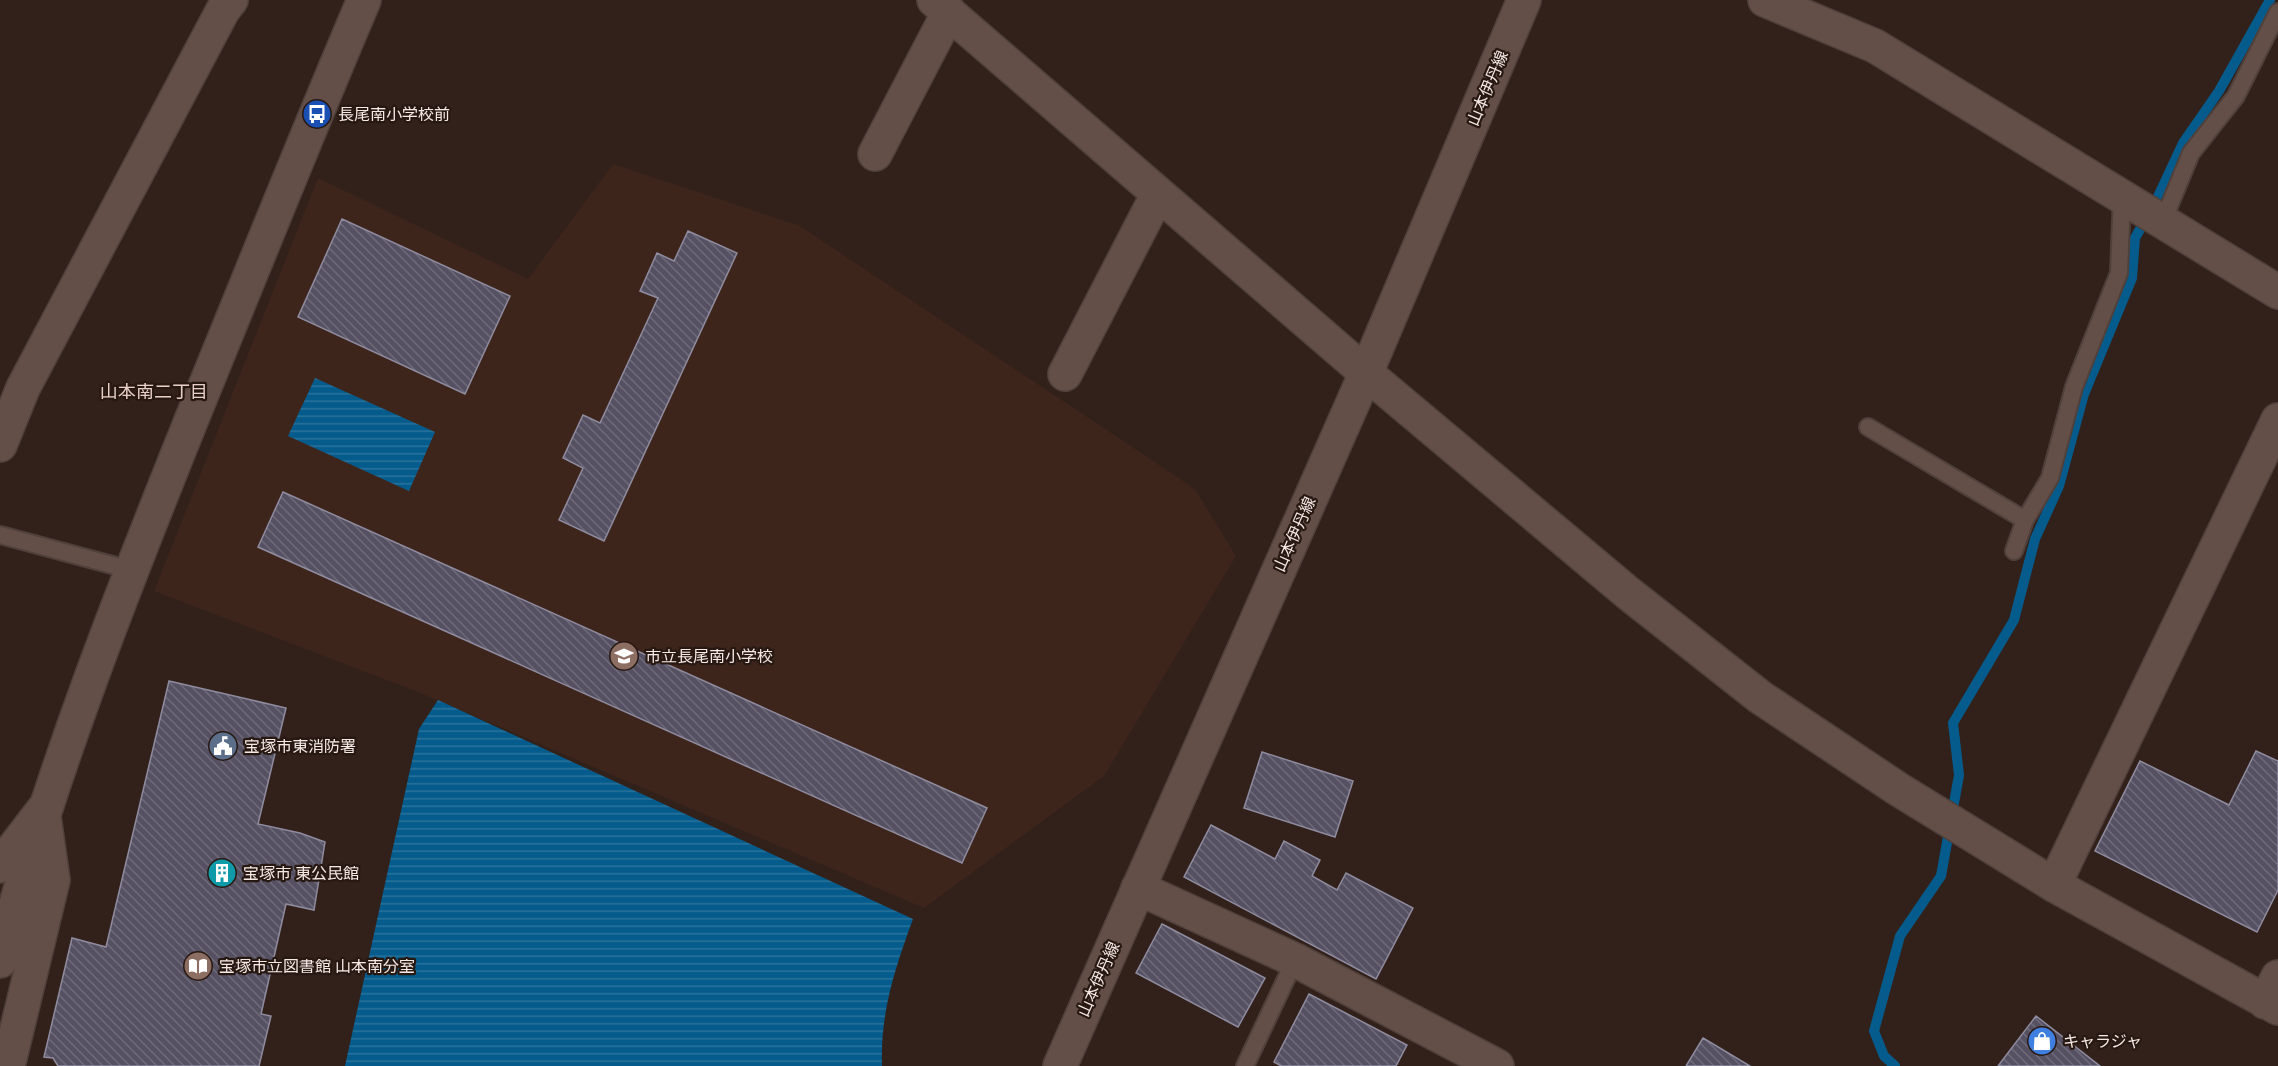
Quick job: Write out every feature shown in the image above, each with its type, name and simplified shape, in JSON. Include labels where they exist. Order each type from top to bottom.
[{"type":"street","points":[[0,445],[39,357],[223,10],[231,0]]},
{"type":"street","name":"山本伊丹線","points":[[1060,1066],[1366,373],[1524,0]]},
{"type":"street","points":[[1765,0],[1875,46],[2278,292]]},
{"type":"street","points":[[0,961],[43,810],[131,570],[357,2]]},
{"type":"street","points":[[875,154],[941,6],[1366,373],[1628,593],[1760,697],[1898,789],[2054,885],[2274,996]]},
{"type":"street","points":[[1065,374],[1158,194]]},
{"type":"street","points":[[2054,885],[2278,420]]},
{"type":"street","points":[[0,866],[43,810]]},
{"type":"street","points":[[8,1066],[53,880],[43,810]]},
{"type":"street","points":[[1138,888],[1295,960],[1497,1066]]},
{"type":"lane","points":[[2163,221],[2191,153],[2236,96],[2278,12]]},
{"type":"lane","points":[[2014,551],[2025,520],[2050,478],[2074,387],[2120,273],[2122,196]]},
{"type":"lane","points":[[1868,427],[2025,520]]},
{"type":"lane","points":[[0,535],[131,570]]},
{"type":"lane","points":[[1245,1066],[1295,960]]},
{"type":"shaded area","points":[[613,164],[800,226],[1195,489],[1236,556],[1104,776],[924,908],[418,692],[154,591],[318,178],[528,279]]},
{"type":"water","points":[[315,378],[435,432],[409,491],[288,436]]},
{"type":"water","points":[[438,700],[913,919],[900,955],[886,1009],[882,1066],[345,1066],[419,729]]},
{"type":"building","points":[[342,219],[510,296],[465,394],[298,317]]},
{"type":"building","points":[[688,231],[737,253],[604,541],[559,520],[583,468],[563,458],[583,415],[600,423],[658,298],[640,291],[657,253],[674,261]]},
{"type":"building","points":[[283,492],[987,808],[962,863],[258,547]]},
{"type":"building","name":"宝塚市 東公民館","points":[[169,681],[286,708],[258,824],[300,833],[325,842],[314,910],[286,904],[261,1014],[271,1016],[259,1066],[58,1066],[53,1058],[44,1057],[72,938],[106,947]]},
{"type":"building","points":[[2256,751],[2278,761],[2278,890],[2257,932],[2095,851],[2140,761],[2229,805]]},
{"type":"building","points":[[1262,752],[1353,781],[1335,837],[1244,808]]},
{"type":"building","points":[[1211,825],[1275,859],[1284,841],[1320,860],[1312,876],[1337,890],[1346,873],[1413,908],[1376,979],[1184,877]]},
{"type":"building","points":[[1162,924],[1265,978],[1238,1027],[1136,973]]},
{"type":"building","points":[[1309,994],[1407,1045],[1396,1066],[1281,1066],[1274,1062]]},
{"type":"building","name":"キャラジャ","points":[[2036,1016],[2100,1066],[1998,1066]]},
{"type":"building","points":[[1703,1038],[1750,1066],[1686,1066]]},
{"type":"waterway","points":[[1895,1066],[1884,1056],[1874,1031],[1900,936],[1941,876],[1959,775],[1953,723],[2014,620],[2035,539],[2059,486],[2084,394],[2132,278],[2135,238],[2155,203],[2183,143],[2219,91],[2270,0]]},
{"type":"place","name":"長尾南小学校前","points":[[317,114]]},
{"type":"place","name":"市立長尾南小学校","points":[[624,656]]},
{"type":"place","name":"宝塚市東消防署","points":[[223,746]]},
{"type":"place","name":"宝塚市 東公民館","points":[[222,873]]},
{"type":"place","name":"宝塚市立図書館 山本南分室","points":[[198,966]]},
{"type":"place","name":"キャラジャ","points":[[2042,1041]]},
{"type":"district","name":"山本南二丁目","points":[[154,392]]}]
